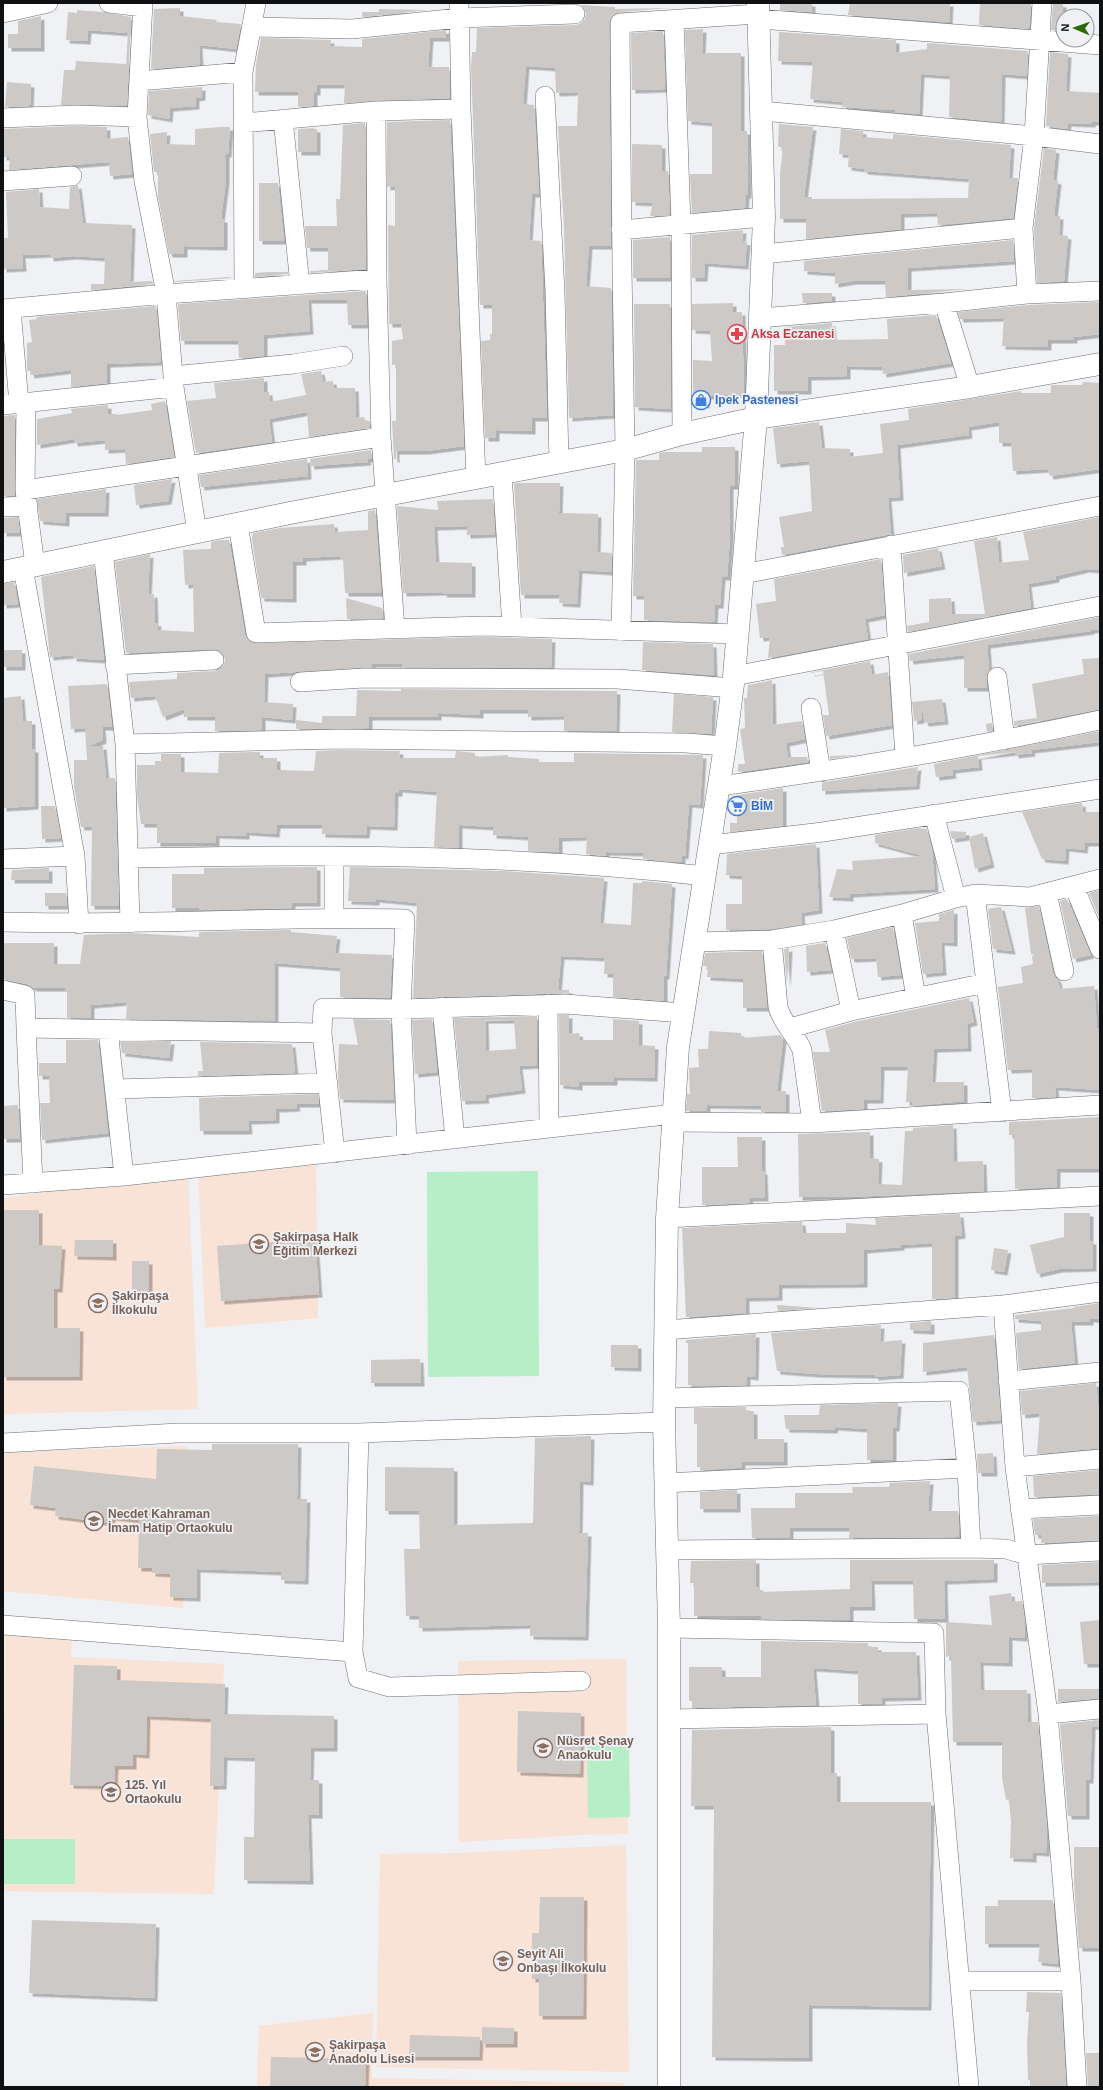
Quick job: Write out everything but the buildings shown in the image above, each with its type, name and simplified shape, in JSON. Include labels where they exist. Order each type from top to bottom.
[{"type":"main road","points":[[669,2087],[669,1628],[664,1422],[667,1218],[678,1047],[719,786],[733,682],[756,418],[764,217],[758,12]]},
{"type":"main road","points":[[20,568],[238,524],[625,450],[682,434],[756,418],[970,387],[1100,364]]},
{"type":"street","points":[[3,13],[48,3]]},
{"type":"street","points":[[109,3],[143,5],[137,118],[144,181],[166,294],[174,382],[197,532]]},
{"type":"street","points":[[244,288],[243,72],[253,26],[256,3]]},
{"type":"street","points":[[1027,294],[1023,228],[1034,136],[1042,3]]},
{"type":"street","points":[[253,26],[352,29],[459,10],[575,14]]},
{"type":"street","points":[[459,10],[461,109],[476,478]]},
{"type":"street","points":[[621,630],[625,450],[621,230],[620,23],[674,20],[758,12],[1100,45]]},
{"type":"street","points":[[674,20],[681,225],[682,434]]},
{"type":"street","points":[[138,81],[243,72]]},
{"type":"street","points":[[545,96],[555,292],[559,462]]},
{"type":"street","points":[[243,123],[376,111],[461,109]]},
{"type":"street","points":[[376,111],[381,437],[384,496],[395,629]]},
{"type":"street","points":[[762,111],[1034,136],[1100,144]]},
{"type":"street","points":[[3,118],[75,115],[137,118]]},
{"type":"street","points":[[283,119],[300,285]]},
{"type":"street","points":[[3,181],[72,176]]},
{"type":"street","points":[[621,230],[764,217]]},
{"type":"street","points":[[763,254],[1023,228]]},
{"type":"street","points":[[79,924],[75,856],[20,568],[27,498],[7,309],[166,294],[378,279]]},
{"type":"street","points":[[760,318],[944,303],[1027,294],[1100,291]]},
{"type":"street","points":[[944,303],[970,387]]},
{"type":"street","points":[[16,404],[343,356]]},
{"type":"street","points":[[3,507],[27,498],[188,468],[381,437]]},
{"type":"street","points":[[502,473],[512,627]]},
{"type":"street","points":[[743,574],[1100,506]]},
{"type":"street","points":[[238,524],[256,632],[512,627],[738,634]]},
{"type":"street","points":[[891,545],[896,645],[905,757]]},
{"type":"street","points":[[103,552],[125,744],[130,923]]},
{"type":"street","points":[[300,682],[364,678],[617,679],[733,682],[896,645],[1100,606]]},
{"type":"street","points":[[115,665],[214,660]]},
{"type":"street","points":[[996,677],[1005,740]]},
{"type":"street","points":[[810,708],[821,772]]},
{"type":"street","points":[[719,786],[821,772],[1005,740],[1100,720]]},
{"type":"street","points":[[125,744],[340,739],[686,743],[725,746]]},
{"type":"street","points":[[710,845],[823,832],[1100,789]]},
{"type":"street","points":[[934,814],[956,898]]},
{"type":"street","points":[[129,858],[257,855],[561,862],[705,876]]},
{"type":"street","points":[[3,859],[75,856]]},
{"type":"street","points":[[334,856],[334,917]]},
{"type":"street","points":[[694,942],[772,940],[834,930],[902,914],[975,894],[1030,898],[1100,879]]},
{"type":"street","points":[[1074,886],[1100,949]]},
{"type":"street","points":[[1047,893],[1064,971]]},
{"type":"street","points":[[975,894],[1002,1112]]},
{"type":"street","points":[[902,914],[916,998]]},
{"type":"street","points":[[3,922],[79,924],[334,917],[405,918],[401,1009],[407,1145]]},
{"type":"street","points":[[834,930],[851,1011]]},
{"type":"street","points":[[772,940],[778,1007],[780,1015],[798,1039],[802,1050],[812,1123]]},
{"type":"street","points":[[790,1028],[851,1011],[986,983]]},
{"type":"street","points":[[3,990],[25,995],[33,1183]]},
{"type":"street","points":[[548,1004],[549,1128]]},
{"type":"street","points":[[335,1153],[322,1033],[323,1008],[401,1009],[548,1004],[684,1013]]},
{"type":"street","points":[[442,1008],[455,1139]]},
{"type":"street","points":[[26,1028],[322,1033]]},
{"type":"street","points":[[108,1029],[124,1176]]},
{"type":"street","points":[[115,1089],[328,1083]]},
{"type":"street","points":[[3,1185],[124,1176],[549,1128],[673,1118],[812,1123],[1100,1105]]},
{"type":"street","points":[[667,1218],[1100,1196]]},
{"type":"street","points":[[665,1330],[1003,1304],[1100,1292]]},
{"type":"street","points":[[1003,1304],[1015,1467],[1048,1714],[1071,1981],[1077,2087]]},
{"type":"street","points":[[1008,1381],[1100,1372]]},
{"type":"street","points":[[664,1398],[959,1391],[967,1468],[971,1548]]},
{"type":"street","points":[[3,1443],[178,1433],[359,1433],[664,1422]]},
{"type":"street","points":[[359,1433],[353,1652],[358,1678],[389,1687],[581,1681]]},
{"type":"street","points":[[1015,1467],[1100,1459]]},
{"type":"street","points":[[665,1483],[967,1468]]},
{"type":"street","points":[[1020,1510],[1100,1505]]},
{"type":"street","points":[[667,1550],[971,1548],[1006,1549],[1027,1554],[1100,1551]]},
{"type":"street","points":[[3,1625],[353,1652]]},
{"type":"street","points":[[669,1628],[934,1633],[936,1714],[968,2087]]},
{"type":"street","points":[[1048,1714],[1100,1709]]},
{"type":"street","points":[[669,1719],[936,1714]]},
{"type":"street","points":[[960,1981],[1071,1981]]},
{"type":"shaded area","name":"Şakirpaşa Halk Eğitim Merkezi","points":[[316,1160],[318,1318],[205,1328],[198,1169]]},
{"type":"shaded area","name":"Şakirpaşa İlkokulu","points":[[188,1172],[198,1409],[3,1414],[3,1198]]},
{"type":"shaded area","name":"Necdet Kahraman İmam Hatip Ortaokulu","points":[[187,1446],[183,1608],[3,1591],[3,1452]]},
{"type":"shaded area","name":"125. Yıl Ortaokulu","points":[[5,1629],[72,1639],[71,1657],[224,1664],[214,1894],[3,1891]]},
{"type":"shaded area","name":"Nüsret Şenay Anaokulu","points":[[626,1659],[628,1834],[580,1835],[459,1842],[458,1661]]},
{"type":"shaded area","name":"Seyit Ali Onbaşı İlkokulu","points":[[626,1845],[629,2072],[376,2067],[380,1854],[460,1853]]},
{"type":"shaded area","name":"Şakirpaşa Anadolu Lisesi","points":[[373,2013],[372,2078],[624,2083],[625,2087],[257,2087],[259,2026]]},
{"type":"green space","points":[[538,1171],[539,1376],[428,1377],[427,1172]]},
{"type":"green space","points":[[587,1743],[629,1743],[630,1817],[588,1818]]},
{"type":"green space","points":[[3,1839],[75,1839],[75,1884],[3,1884]]},
{"type":"place","name":"Aksa Eczanesi","points":[[737,334]]},
{"type":"place","name":"Ipek Pastenesi","points":[[701,400]]},
{"type":"place","name":"BİM","points":[[737,806]]},
{"type":"place","name":"Şakirpaşa Halk Eğitim Merkezi","points":[[259,1244]]},
{"type":"place","name":"Şakirpaşa İlkokulu","points":[[98,1303]]},
{"type":"place","name":"Necdet Kahraman İmam Hatip Ortaokulu","points":[[94,1521]]},
{"type":"place","name":"Nüsret Şenay Anaokulu","points":[[543,1748]]},
{"type":"place","name":"125. Yıl Ortaokulu","points":[[111,1792]]},
{"type":"place","name":"Seyit Ali Onbaşı İlkokulu","points":[[503,1961]]},
{"type":"place","name":"Şakirpaşa Anadolu Lisesi","points":[[315,2052]]}]
